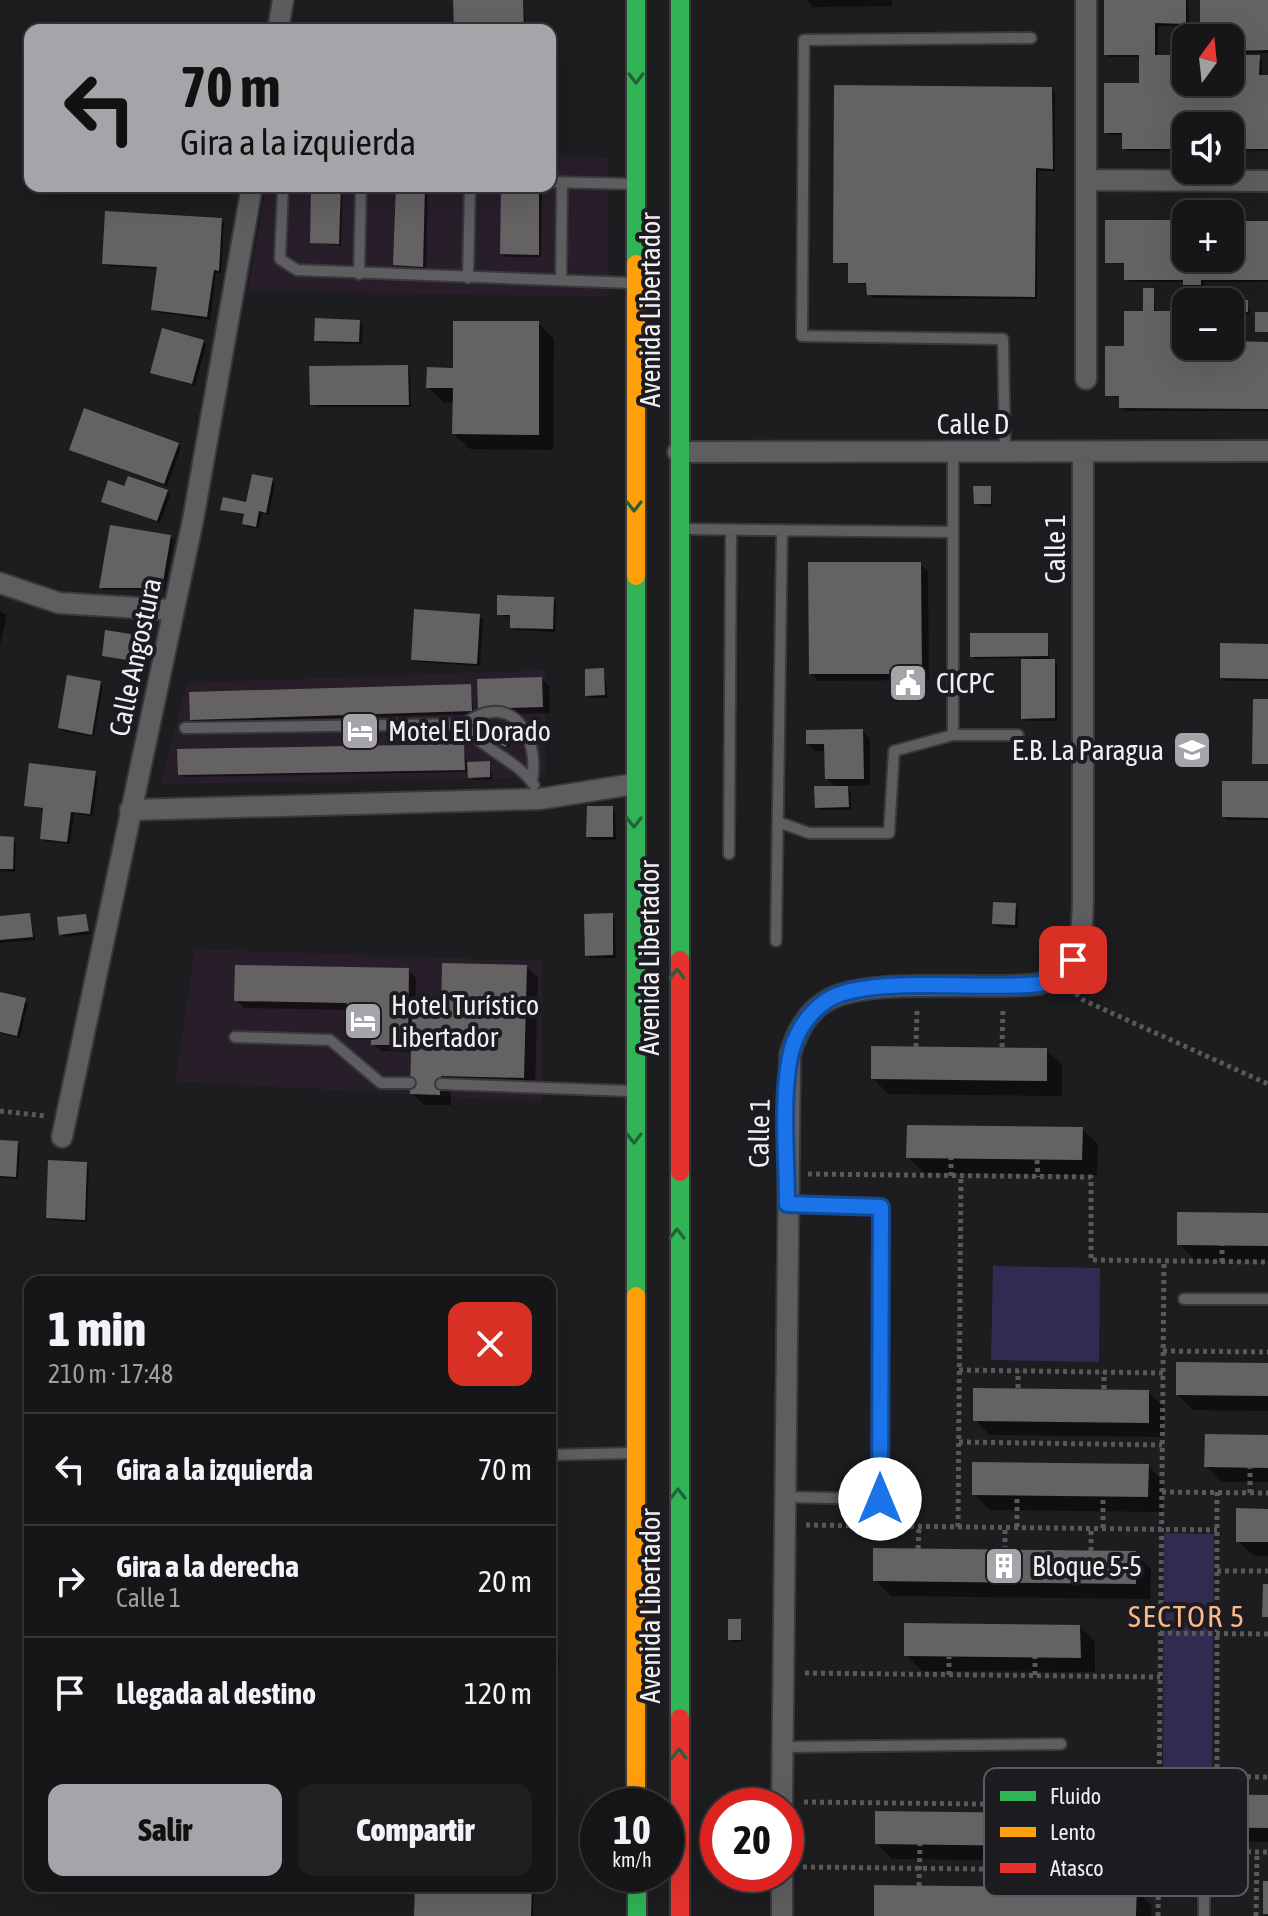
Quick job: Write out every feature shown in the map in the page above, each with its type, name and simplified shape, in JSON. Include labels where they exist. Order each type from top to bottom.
[{"type":"main road","name":"Avenida Libertador","points":[[636,0],[635,283],[656,452],[677,529],[680,1916]]},
{"type":"main road","name":"Avenida Libertador","points":[[636,1788],[634,784],[656,452],[680,0]]},
{"type":"main road","points":[[637,1892],[637,1916]]},
{"type":"street","points":[[279,24],[283,0]]},
{"type":"street","points":[[1086,0],[1086,379]]},
{"type":"street","points":[[1086,180],[1268,181]]},
{"type":"street","name":"Calle Angostura","points":[[64,1128],[193,520],[251,192]]},
{"type":"street","name":"Calle D","points":[[656,452],[1268,451]]},
{"type":"street","name":"Calle 1","points":[[782,1788],[788,1070],[794,1042],[802,1025],[826,1001],[841,994],[1039,984],[1057,977],[1073,960],[1083,920],[1083,452]]},
{"type":"street","points":[[0,583],[59,603],[174,610]]},
{"type":"street","points":[[130,810],[634,784]]},
{"type":"street","points":[[782,1916],[787,1892]]},
{"type":"lane","points":[[1005,452],[1003,339],[802,336],[804,40],[1031,38]]},
{"type":"lane","points":[[561,280],[556,182],[636,184]]},
{"type":"lane","points":[[283,192],[279,251],[282,262],[297,270],[635,283]]},
{"type":"lane","points":[[359,274],[361,192]]},
{"type":"lane","points":[[468,278],[470,192]]},
{"type":"lane","points":[[953,452],[953,735]]},
{"type":"lane","points":[[677,529],[953,532]]},
{"type":"lane","points":[[729,854],[731,530]]},
{"type":"lane","points":[[776,941],[782,530]]},
{"type":"lane","points":[[185,728],[464,724],[489,713],[505,714],[518,721],[534,749],[536,790]]},
{"type":"lane","points":[[464,724],[536,790]]},
{"type":"lane","points":[[778,822],[809,833],[889,833],[894,751],[953,735],[1018,735]]},
{"type":"lane","points":[[235,1037],[330,1040],[381,1083],[410,1083]]},
{"type":"lane","points":[[441,1084],[634,1091]]},
{"type":"lane","points":[[785,1497],[880,1499],[881,1207],[787,1204]]},
{"type":"lane","points":[[1184,1299],[1268,1299]]},
{"type":"lane","points":[[556,1455],[635,1453]]},
{"type":"lane","points":[[783,1747],[1061,1744]]},
{"type":"path","points":[[1057,977],[1083,1000],[1268,1084]]},
{"type":"path","points":[[1002,1047],[1003,987]]},
{"type":"path","points":[[916,1047],[917,988]]},
{"type":"path","points":[[0,1111],[64,1128]]},
{"type":"path","points":[[951,1158],[951,1176]]},
{"type":"path","points":[[1037,1160],[1038,1177]]},
{"type":"path","points":[[787,1174],[1091,1177],[1091,1260],[1268,1262]]},
{"type":"path","points":[[958,1527],[961,1176]]},
{"type":"path","points":[[1222,1245],[1222,1262]]},
{"type":"path","points":[[1159,1768],[1164,1261]]},
{"type":"path","points":[[1163,1351],[1268,1352]]},
{"type":"path","points":[[1221,1352],[1221,1363]]},
{"type":"path","points":[[959,1370],[1163,1373]]},
{"type":"path","points":[[1018,1371],[1018,1388]]},
{"type":"path","points":[[1104,1372],[1104,1389]]},
{"type":"path","points":[[959,1442],[1162,1445]]},
{"type":"path","points":[[1250,1468],[1250,1493]]},
{"type":"path","points":[[1162,1492],[1268,1493]]},
{"type":"path","points":[[1215,1768],[1217,1492]]},
{"type":"path","points":[[1017,1495],[1017,1527]]},
{"type":"path","points":[[1103,1497],[1103,1528]]},
{"type":"path","points":[[784,1525],[1217,1530]]},
{"type":"path","points":[[918,1549],[919,1527]]},
{"type":"path","points":[[1005,1527],[1005,1550]]},
{"type":"path","points":[[1091,1528],[1091,1551]]},
{"type":"path","points":[[1217,1571],[1268,1571]]},
{"type":"path","points":[[1160,1633],[1268,1634]]},
{"type":"path","points":[[949,1657],[949,1675]]},
{"type":"path","points":[[1035,1657],[1035,1675]]},
{"type":"path","points":[[783,1672],[1160,1677]]},
{"type":"path","points":[[804,1804],[984,1805]]},
{"type":"path","points":[[919,1886],[920,1844]]},
{"type":"path","points":[[1248,1852],[1268,1852]]},
{"type":"path","points":[[1256,1916],[1257,1852]]},
{"type":"path","points":[[804,1871],[984,1870]]},
{"type":"shaded area","points":[[556,154],[608,158],[609,297],[248,291],[265,192],[556,192]]},
{"type":"shaded area","name":"Motel El Dorado","points":[[545,670],[545,778],[161,784],[187,683]]},
{"type":"shaded area","name":"Hotel Turístico Libertador","points":[[195,949],[542,961],[542,1102],[175,1081]]},
{"type":"shaded area","points":[[993,1266],[1100,1268],[1099,1362],[991,1360]]},
{"type":"shaded area","points":[[1164,1533],[1214,1534],[1212,1768],[1163,1768]]},
{"type":"building","points":[[453,0],[523,0],[524,24],[454,24]]},
{"type":"building","points":[[1104,0],[1186,0],[1186,24],[1155,23],[1155,55],[1172,55],[1172,96],[1244,96],[1244,55],[1260,55],[1259,75],[1268,75],[1268,149],[1244,149],[1244,112],[1172,112],[1172,149],[1122,149],[1122,133],[1104,133],[1104,83],[1139,83],[1139,55],[1104,55]]},
{"type":"building","points":[[1200,0],[1268,0],[1268,50],[1244,51],[1244,24],[1200,24]]},
{"type":"building","points":[[834,85],[1052,87],[1053,169],[1036,168],[1035,297],[867,295],[866,283],[848,283],[848,263],[833,263]]},
{"type":"building","points":[[311,192],[341,192],[339,244],[310,243]]},
{"type":"building","points":[[396,192],[425,192],[423,267],[393,265]]},
{"type":"building","points":[[501,192],[539,192],[539,255],[500,254]]},
{"type":"building","points":[[105,211],[222,218],[219,271],[214,270],[207,317],[151,310],[157,267],[102,264]]},
{"type":"building","points":[[1105,220],[1172,220],[1172,272],[1244,272],[1244,221],[1268,221],[1268,280],[1201,280],[1201,285],[1183,285],[1183,280],[1124,280],[1124,263],[1105,263]]},
{"type":"building","points":[[1143,288],[1154,288],[1154,311],[1172,311],[1172,360],[1244,360],[1244,341],[1268,342],[1268,409],[1119,408],[1119,396],[1105,396],[1105,346],[1124,346],[1124,311],[1143,311]]},
{"type":"building","points":[[1244,300],[1248,300],[1248,312],[1244,312]]},
{"type":"building","points":[[1255,312],[1268,312],[1268,332],[1255,332]]},
{"type":"building","points":[[315,318],[360,320],[359,342],[314,341]]},
{"type":"building","points":[[453,321],[539,321],[539,435],[452,434],[453,388],[426,388],[427,367],[453,368]]},
{"type":"building","points":[[162,328],[204,340],[192,384],[150,373]]},
{"type":"building","points":[[408,365],[409,405],[310,405],[309,366]]},
{"type":"building","points":[[84,408],[179,443],[164,484],[69,450]]},
{"type":"building","points":[[252,474],[273,478],[266,513],[259,511],[256,527],[242,524],[244,514],[220,510],[223,497],[246,502]]},
{"type":"building","points":[[128,476],[168,490],[157,521],[101,502],[108,480],[124,486]]},
{"type":"building","points":[[973,486],[991,486],[991,504],[974,504]]},
{"type":"building","points":[[110,525],[171,535],[162,588],[99,588]]},
{"type":"building","points":[[808,562],[921,562],[922,674],[809,674]]},
{"type":"building","points":[[497,595],[554,597],[553,629],[510,628],[510,615],[497,615]]},
{"type":"building","points":[[414,609],[480,614],[477,664],[411,660]]},
{"type":"building","points":[[105,630],[137,635],[133,661],[102,656]]},
{"type":"building","points":[[970,633],[1048,633],[1048,656],[970,657]]},
{"type":"building","points":[[1220,643],[1268,644],[1268,679],[1220,678]]},
{"type":"building","points":[[1021,659],[1055,659],[1055,718],[1021,719]]},
{"type":"building","points":[[604,668],[605,695],[585,696],[585,669]]},
{"type":"building","points":[[67,675],[101,681],[92,735],[58,728]]},
{"type":"building","points":[[542,677],[543,707],[478,709],[477,679]]},
{"type":"building","points":[[471,684],[472,711],[190,720],[189,692]]},
{"type":"building","points":[[1253,699],[1268,699],[1268,764],[1252,764]]},
{"type":"building","points":[[490,724],[511,732],[506,747],[489,740]]},
{"type":"building","points":[[863,729],[864,779],[825,779],[824,744],[806,744],[806,730]]},
{"type":"building","points":[[464,744],[465,770],[178,775],[177,749]]},
{"type":"building","points":[[490,761],[490,777],[468,778],[467,762]]},
{"type":"building","points":[[29,763],[96,771],[90,814],[71,812],[67,842],[40,839],[43,808],[24,806]]},
{"type":"building","points":[[1222,781],[1268,781],[1268,818],[1222,817]]},
{"type":"building","points":[[814,786],[848,786],[849,807],[815,808]]},
{"type":"building","points":[[587,806],[613,806],[613,837],[586,837]]},
{"type":"building","points":[[0,836],[14,837],[13,869],[0,869]]},
{"type":"building","points":[[993,902],[1016,903],[1015,925],[992,924]]},
{"type":"building","points":[[30,913],[33,937],[0,940],[0,916]]},
{"type":"building","points":[[613,913],[613,955],[585,956],[584,914]]},
{"type":"building","points":[[86,914],[89,931],[59,935],[57,917]]},
{"type":"building","points":[[442,963],[527,965],[524,1078],[441,1076],[440,1095],[410,1094],[412,1015],[441,1016]]},
{"type":"building","points":[[235,965],[409,968],[408,1045],[371,1045],[371,1029],[346,1003],[234,1001]]},
{"type":"building","points":[[0,992],[26,998],[17,1036],[0,1032]]},
{"type":"building","points":[[871,1046],[1047,1048],[1047,1081],[871,1079]]},
{"type":"building","points":[[907,1125],[1083,1127],[1082,1160],[906,1158]]},
{"type":"building","points":[[0,1140],[18,1141],[16,1177],[0,1176]]},
{"type":"building","points":[[48,1160],[87,1162],[85,1220],[46,1218]]},
{"type":"building","points":[[1177,1212],[1268,1213],[1268,1246],[1177,1245]]},
{"type":"building","points":[[1176,1362],[1268,1363],[1268,1396],[1176,1395]]},
{"type":"building","points":[[973,1388],[1149,1390],[1149,1423],[973,1421]]},
{"type":"building","points":[[1205,1434],[1268,1435],[1268,1468],[1204,1467]]},
{"type":"building","points":[[972,1462],[1149,1464],[1148,1497],[972,1495]]},
{"type":"building","points":[[1236,1508],[1268,1509],[1268,1542],[1236,1542]]},
{"type":"building","name":"Bloque 5-5","points":[[873,1548],[1136,1551],[1136,1584],[873,1581]]},
{"type":"building","points":[[1263,1584],[1268,1584],[1268,1617],[1262,1617]]},
{"type":"building","points":[[728,1619],[741,1619],[741,1640],[728,1640]]},
{"type":"building","points":[[904,1623],[1080,1625],[1081,1658],[904,1656]]},
{"type":"building","points":[[1248,1795],[1268,1795],[1268,1828],[1248,1828]]},
{"type":"building","points":[[875,1811],[984,1812],[984,1845],[875,1844]]},
{"type":"building","points":[[1263,1881],[1268,1881],[1268,1914],[1263,1914]]},
{"type":"building","points":[[874,1885],[984,1886],[984,1896],[1137,1896],[1136,1916],[874,1916]]},
{"type":"building","points":[[415,1892],[532,1892],[531,1916],[414,1916]]},
{"type":"traffic: fast","points":[[636,0],[636,264]]},
{"type":"traffic: fast","points":[[680,0],[680,960]]},
{"type":"traffic: fast","points":[[636,576],[636,1296]]},
{"type":"traffic: fast","points":[[680,1172],[680,1718]]},
{"type":"traffic: fast","points":[[637,1892],[637,1916]]},
{"type":"traffic: slow","points":[[636,264],[636,576]]},
{"type":"traffic: slow","points":[[636,1296],[636,1788]]},
{"type":"traffic: jam","points":[[680,960],[680,1172]]},
{"type":"traffic: jam","points":[[680,1718],[680,1916]]},
{"type":"place","name":"CICPC","points":[[908,683]]},
{"type":"place","name":"Motel El Dorado","points":[[360,731]]},
{"type":"place","name":"E.B. La Paragua","points":[[1192,750]]},
{"type":"place","name":"Hotel Turístico Libertador","points":[[363,1021]]},
{"type":"place","name":"Bloque 5-5","points":[[1004,1566]]},
{"type":"district","name":"SECTOR 5","points":[[1187,1616]]},
{"type":"route","points":[[880,1499],[881,1207],[787,1204],[788,1070],[794,1042],[811,1014],[826,1001],[841,994],[881,988],[1039,984],[1067,970],[1073,960]]}]
